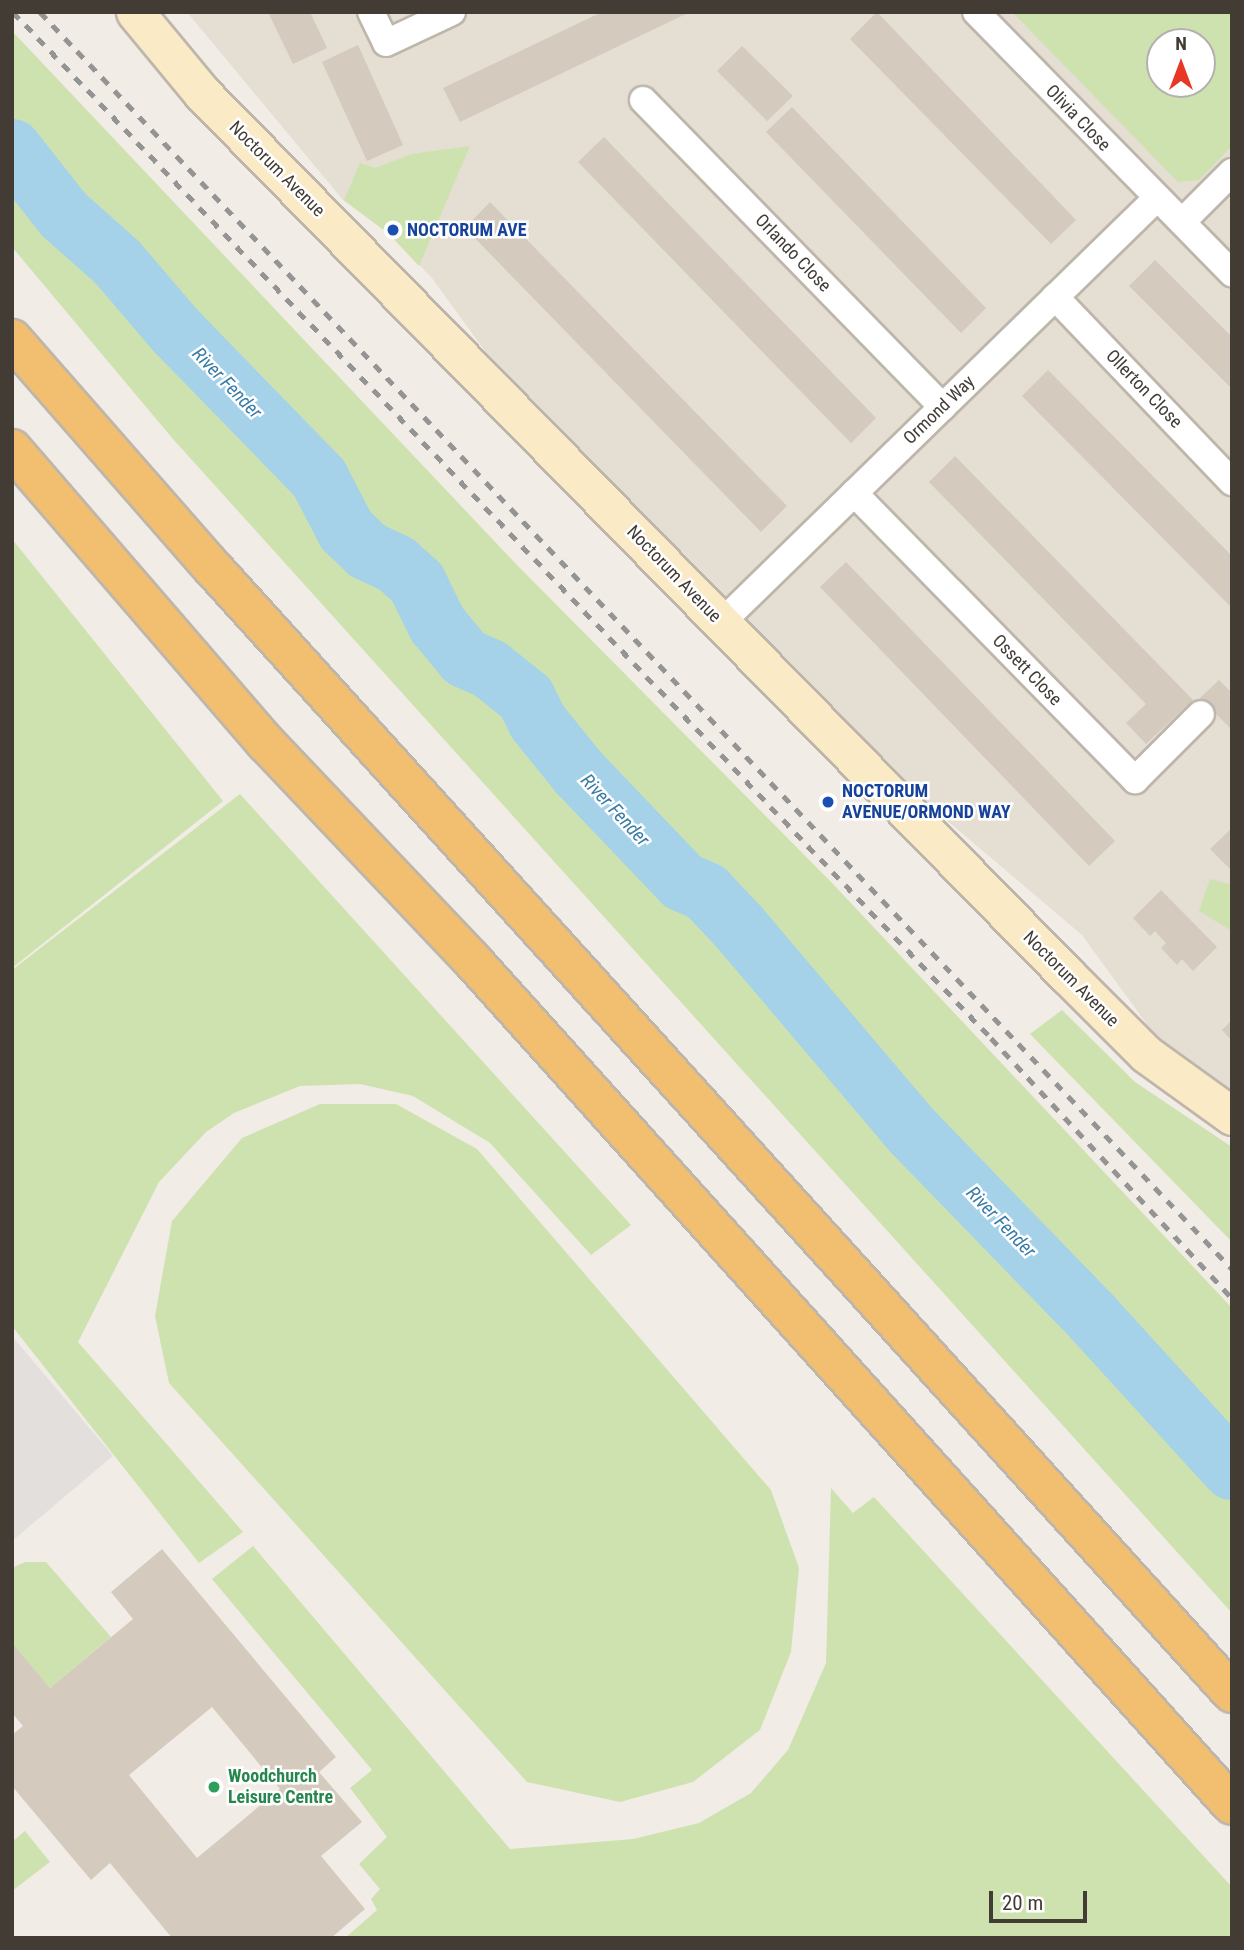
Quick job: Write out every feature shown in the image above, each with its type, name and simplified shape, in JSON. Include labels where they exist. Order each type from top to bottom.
[{"type":"highway","points":[[12,339],[238,596],[1232,1693]]},
{"type":"highway","points":[[12,449],[265,743],[472,960],[1232,1805]]},
{"type":"street","name":"Noctorum Avenue","points":[[135,12],[202,93],[1136,1044],[1232,1116]]},
{"type":"street","points":[[371,12],[386,43],[452,12]]},
{"type":"street","name":"Olivia Close","points":[[976,12],[1232,273]]},
{"type":"street","name":"Orlando Close","points":[[643,100],[943,407]]},
{"type":"street","points":[[1182,222],[1232,172]]},
{"type":"street","name":"Ormond Way","points":[[722,622],[1157,198]]},
{"type":"street","name":"Ollerton Close","points":[[1055,297],[1232,482]]},
{"type":"street","name":"Ossett Close","points":[[854,493],[1135,780],[1201,714]]},
{"type":"shaded area","points":[[187,12],[1232,12],[1232,1096],[1154,1034],[1082,935],[917,795],[599,474],[498,369],[432,278],[389,234],[343,200]]},
{"type":"shaded area","points":[[12,1336],[113,1456],[12,1541]]},
{"type":"green space","points":[[1012,12],[1232,12],[1232,146],[1199,180],[1178,182]]},
{"type":"green space","points":[[12,31],[516,564],[832,883],[1232,1308],[1232,1613],[173,439],[12,247]]},
{"type":"green space","points":[[470,146],[419,266],[389,234],[344,200],[360,163],[375,168],[412,154]]},
{"type":"green space","points":[[12,539],[223,801],[12,968]]},
{"type":"green space","points":[[240,794],[631,1225],[591,1255],[490,1143],[413,1096],[360,1084],[300,1086],[234,1113],[206,1132],[159,1182],[78,1342],[243,1532],[199,1563],[12,1326],[12,970]]},
{"type":"green space","points":[[1210,879],[1232,885],[1232,931],[1199,911]]},
{"type":"green space","points":[[1062,1010],[1135,1082],[1232,1147],[1232,1242],[1030,1034]]},
{"type":"green space","points":[[320,1104],[396,1104],[477,1149],[771,1490],[799,1568],[791,1652],[760,1730],[693,1782],[620,1802],[527,1782],[169,1383],[155,1316],[172,1221],[242,1138]]},
{"type":"green space","points":[[831,1488],[853,1513],[874,1497],[1232,1887],[1232,1938],[345,1938],[377,1910],[371,1899],[380,1889],[359,1864],[387,1837],[350,1788],[372,1770],[212,1579],[253,1546],[510,1849],[633,1839],[699,1823],[751,1793],[788,1750],[826,1663]]},
{"type":"green space","points":[[25,1562],[46,1562],[111,1637],[50,1688],[12,1644],[12,1568]]},
{"type":"green space","points":[[25,1831],[50,1862],[12,1891],[12,1842]]},
{"type":"building","points":[[268,12],[310,12],[327,48],[293,64]]},
{"type":"building","points":[[602,12],[690,12],[460,122],[443,88]]},
{"type":"building","points":[[877,12],[1076,220],[1051,244],[850,39]]},
{"type":"building","points":[[358,45],[403,145],[367,161],[322,62]]},
{"type":"building","points":[[742,46],[793,96],[767,121],[717,71]]},
{"type":"building","points":[[792,107],[986,308],[961,333],[766,132]]},
{"type":"building","points":[[604,137],[876,418],[851,443],[578,162]]},
{"type":"building","points":[[490,202],[787,506],[761,532],[465,228]]},
{"type":"building","points":[[1155,260],[1232,337],[1232,389],[1129,286]]},
{"type":"building","points":[[1048,370],[1232,556],[1232,608],[1022,396]]},
{"type":"building","points":[[955,456],[1193,700],[1146,744],[1126,723],[1146,704],[929,482]]},
{"type":"building","points":[[846,562],[1115,841],[1089,866],[820,587]]},
{"type":"building","points":[[1219,680],[1232,693],[1232,730],[1200,698]]},
{"type":"building","points":[[1232,828],[1232,871],[1210,849]]},
{"type":"building","points":[[1161,890],[1217,947],[1193,971],[1182,959],[1177,965],[1161,948],[1166,943],[1155,931],[1150,936],[1133,918]]},
{"type":"building","points":[[1232,1020],[1232,1041],[1222,1030]]},
{"type":"building","points":[[162,1549],[336,1757],[319,1772],[362,1822],[321,1856],[365,1909],[331,1938],[172,1938],[110,1863],[91,1880],[12,1786],[12,1735],[23,1726],[12,1713],[12,1643],[50,1688],[133,1619],[111,1592]],"holes":[[[212,1707],[280,1789],[197,1858],[129,1775]]]},
{"type":"waterway","name":"River Fender","points":[[12,149],[64,215],[117,262],[176,331],[319,478],[346,530],[368,551],[396,564],[417,583],[437,624],[465,658],[490,669],[526,698],[537,721],[579,773],[683,882],[706,892],[739,927],[913,1132],[1093,1318],[1232,1470]]},
{"type":"railway","points":[[13,12],[991,1038],[1232,1298]]},
{"type":"railway","points":[[40,12],[1232,1269]]},
{"type":"place","name":"NOCTORUM AVE","points":[[393,230]]},
{"type":"place","name":"NOCTORUM AVENUE/ORMOND WAY","points":[[828,802]]},
{"type":"place","name":"Woodchurch Leisure Centre","points":[[214,1787]]}]
